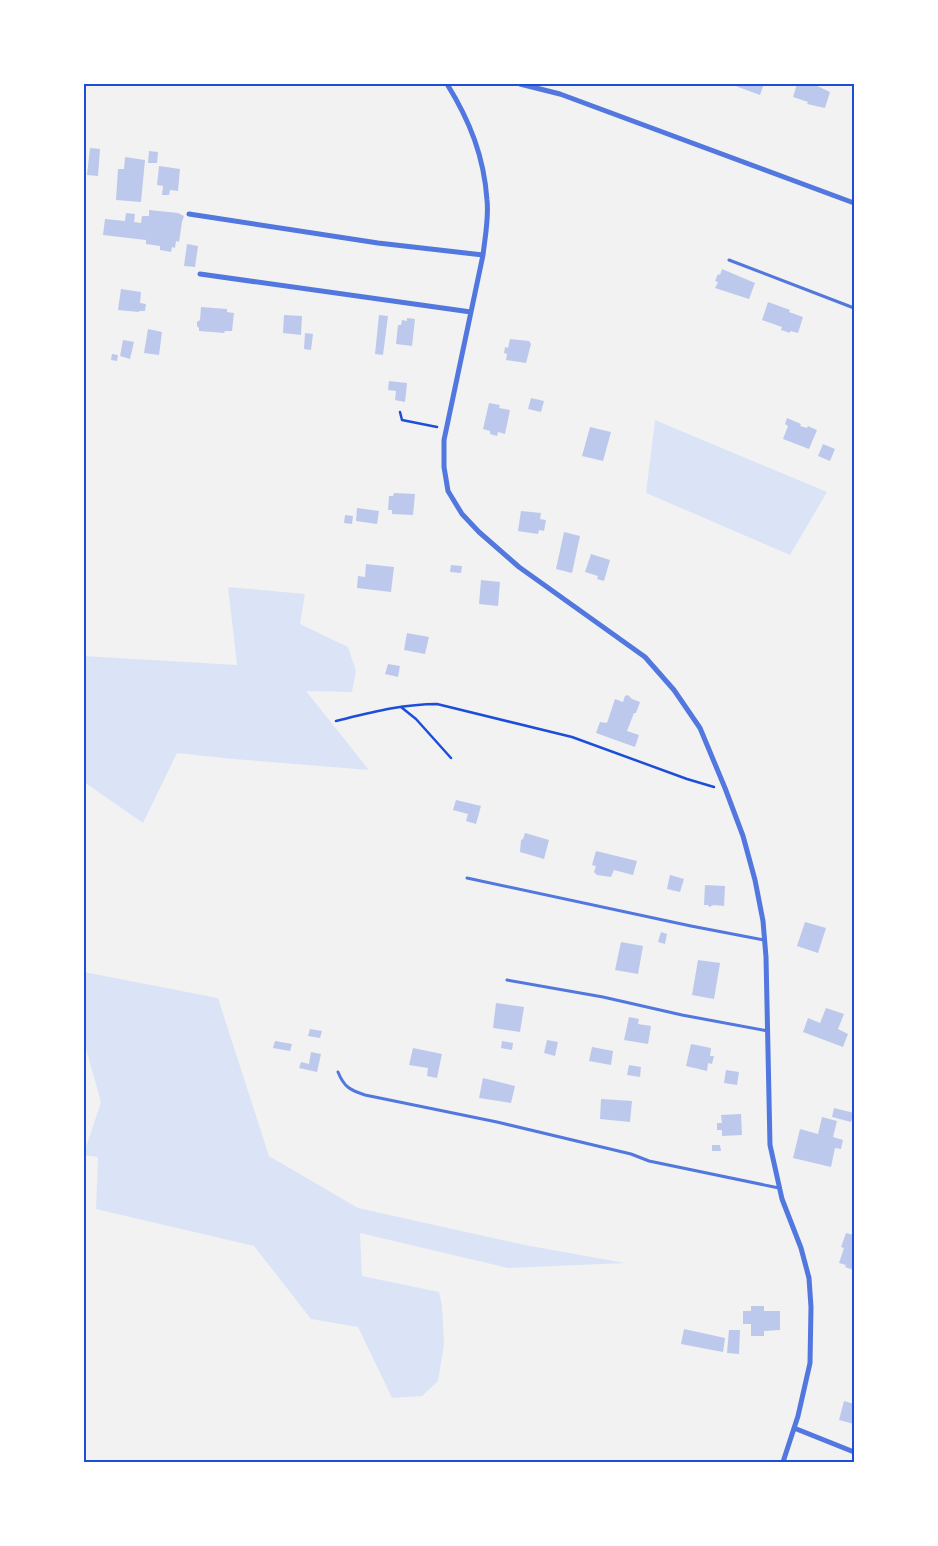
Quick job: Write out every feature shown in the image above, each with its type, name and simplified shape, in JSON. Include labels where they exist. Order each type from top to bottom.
[{"type":"street","points":[[447,84],[469,125],[482,158],[488,201],[483,255],[446,429],[444,458],[448,491],[462,514],[479,532],[519,567],[645,657],[674,690],[700,728],[743,836],[755,880],[765,940],[770,1145],[779,1188],[801,1248],[808,1278],[811,1307],[810,1363],[794,1428],[783,1462]]},
{"type":"street","points":[[520,84],[560,94],[854,203]]},
{"type":"street","points":[[189,214],[378,243],[483,255]]},
{"type":"street","points":[[200,274],[471,312]]},
{"type":"street","points":[[794,1428],[854,1452]]},
{"type":"lane","points":[[729,260],[854,308]]},
{"type":"lane","points":[[467,878],[765,940]]},
{"type":"lane","points":[[507,980],[603,997],[682,1015],[768,1031]]},
{"type":"lane","points":[[338,1072],[342,1083],[352,1091],[365,1095],[497,1122],[631,1154],[649,1161],[779,1188]]},
{"type":"path","points":[[400,412],[402,420],[446,429]]},
{"type":"path","points":[[336,721],[401,707],[437,704],[572,737],[687,779],[725,788]]},
{"type":"path","points":[[401,707],[416,718],[451,758]]},
{"type":"shaded area","points":[[655,420],[827,492],[790,555],[646,493]]},
{"type":"shaded area","points":[[228,587],[305,594],[300,624],[348,647],[356,671],[352,692],[306,691],[369,770],[177,753],[143,823],[84,782],[84,656],[237,665]]},
{"type":"shaded area","points":[[84,972],[218,998],[269,1156],[358,1208],[525,1245],[625,1263],[508,1268],[360,1233],[362,1276],[439,1292],[442,1305],[444,1345],[438,1381],[422,1396],[392,1398],[358,1327],[311,1319],[254,1246],[96,1209],[98,1157],[84,1155],[84,1153],[101,1102],[84,1042]]},
{"type":"building","points":[[730,84],[764,84],[760,95]]},
{"type":"building","points":[[797,84],[813,84],[830,92],[825,108],[807,104],[808,102],[793,97]]},
{"type":"building","points":[[90,148],[100,149],[98,176],[87,175]]},
{"type":"building","points":[[149,151],[158,152],[157,163],[148,163]]},
{"type":"building","points":[[125,157],[145,160],[141,202],[116,200],[118,169],[124,169]]},
{"type":"building","points":[[159,166],[180,169],[178,191],[170,190],[169,195],[162,195],[163,186],[157,185]]},
{"type":"building","points":[[149,210],[178,213],[184,216],[179,242],[176,241],[175,248],[172,247],[171,252],[160,250],[160,246],[146,244],[146,240],[103,235],[105,219],[125,221],[126,213],[135,214],[134,222],[141,223],[142,216],[149,216]]},
{"type":"building","points":[[187,244],[198,246],[195,267],[184,266]]},
{"type":"building","points":[[722,269],[755,283],[749,299],[715,288],[718,282],[715,281]]},
{"type":"building","points":[[121,289],[141,292],[140,303],[146,304],[145,311],[118,310]]},
{"type":"building","points":[[768,302],[803,317],[798,333],[781,330],[782,327],[762,320]]},
{"type":"building","points":[[201,307],[227,309],[227,312],[234,313],[232,331],[225,331],[224,333],[199,331],[197,322],[200,320]]},
{"type":"building","points":[[284,315],[302,316],[301,335],[283,333]]},
{"type":"building","points":[[379,315],[388,316],[383,355],[375,354]]},
{"type":"building","points":[[407,318],[415,319],[412,346],[396,344],[398,325],[401,325],[402,320],[407,321]]},
{"type":"building","points":[[148,329],[162,332],[159,355],[144,353]]},
{"type":"building","points":[[305,333],[313,334],[311,350],[304,349]]},
{"type":"building","points":[[510,339],[529,341],[531,344],[526,363],[506,360],[505,347],[508,348]]},
{"type":"building","points":[[123,340],[134,342],[130,359],[120,356]]},
{"type":"building","points":[[112,354],[118,355],[117,361],[111,360]]},
{"type":"building","points":[[389,381],[407,383],[405,402],[395,400],[396,391],[388,390]]},
{"type":"building","points":[[531,398],[544,401],[541,412],[528,409]]},
{"type":"building","points":[[489,403],[500,405],[499,408],[510,410],[505,434],[498,432],[497,436],[483,429]]},
{"type":"building","points":[[787,418],[801,424],[800,426],[807,428],[808,426],[817,430],[809,449],[783,439],[788,426],[785,424]]},
{"type":"building","points":[[590,427],[611,432],[603,461],[582,456]]},
{"type":"building","points":[[823,444],[835,449],[830,461],[818,456]]},
{"type":"building","points":[[394,493],[415,494],[413,515],[392,514],[392,510],[388,510],[389,496],[393,496]]},
{"type":"building","points":[[357,508],[379,511],[377,524],[356,521]]},
{"type":"building","points":[[521,511],[541,513],[540,519],[546,520],[544,531],[539,530],[538,534],[518,531]]},
{"type":"building","points":[[345,515],[353,516],[352,524],[344,523]]},
{"type":"building","points":[[564,532],[580,536],[572,573],[556,569]]},
{"type":"building","points":[[591,554],[610,560],[604,581],[597,579],[598,576],[585,572]]},
{"type":"building","points":[[366,564],[394,567],[391,592],[357,588],[358,576],[365,577]]},
{"type":"building","points":[[451,565],[462,566],[461,573],[450,572]]},
{"type":"building","points":[[481,580],[500,582],[498,606],[479,604]]},
{"type":"building","points":[[407,633],[429,637],[425,654],[404,650]]},
{"type":"building","points":[[388,664],[400,666],[398,677],[385,674]]},
{"type":"building","points":[[628,695],[640,702],[627,731],[639,735],[635,747],[596,733],[600,722],[607,723],[615,699],[623,702],[625,696]]},
{"type":"building","points":[[456,800],[481,806],[476,824],[466,821],[468,814],[453,810]]},
{"type":"building","points":[[525,833],[549,840],[544,859],[520,852],[521,840]]},
{"type":"building","points":[[596,851],[637,861],[633,875],[614,870],[611,877],[597,875],[594,872],[596,866],[592,865]]},
{"type":"building","points":[[670,875],[684,879],[680,892],[667,889]]},
{"type":"building","points":[[705,885],[725,886],[724,906],[714,905],[709,907],[704,905]]},
{"type":"building","points":[[805,922],[826,928],[818,953],[797,946]]},
{"type":"building","points":[[661,932],[667,934],[665,944],[658,942]]},
{"type":"building","points":[[621,942],[643,946],[638,974],[615,970]]},
{"type":"building","points":[[698,960],[720,963],[714,999],[692,995]]},
{"type":"building","points":[[496,1003],[524,1007],[520,1032],[493,1028]]},
{"type":"building","points":[[826,1008],[844,1014],[838,1029],[848,1034],[843,1047],[803,1032],[808,1018],[820,1023]]},
{"type":"building","points":[[629,1017],[639,1019],[638,1024],[651,1026],[648,1044],[624,1040]]},
{"type":"building","points":[[310,1029],[322,1031],[320,1038],[308,1036]]},
{"type":"building","points":[[547,1040],[558,1042],[555,1056],[544,1053]]},
{"type":"building","points":[[275,1041],[292,1044],[290,1051],[273,1048]]},
{"type":"building","points":[[502,1041],[513,1043],[512,1050],[501,1048]]},
{"type":"building","points":[[691,1044],[711,1048],[710,1056],[714,1056],[712,1064],[708,1063],[707,1071],[686,1066]]},
{"type":"building","points":[[592,1047],[613,1051],[611,1065],[589,1061]]},
{"type":"building","points":[[413,1048],[442,1054],[437,1078],[427,1076],[428,1068],[409,1065]]},
{"type":"building","points":[[311,1052],[321,1054],[317,1072],[299,1068],[301,1062],[309,1064]]},
{"type":"building","points":[[629,1065],[641,1067],[640,1077],[627,1075]]},
{"type":"building","points":[[726,1070],[739,1072],[737,1085],[724,1083]]},
{"type":"building","points":[[483,1078],[515,1086],[511,1103],[479,1098]]},
{"type":"building","points":[[601,1099],[632,1101],[630,1122],[600,1119]]},
{"type":"building","points":[[834,1108],[854,1113],[851,1122],[832,1117]]},
{"type":"building","points":[[741,1114],[742,1135],[722,1136],[722,1130],[717,1130],[717,1123],[722,1123],[721,1115]]},
{"type":"building","points":[[822,1117],[837,1121],[833,1137],[843,1140],[841,1149],[835,1148],[831,1167],[793,1158],[800,1129],[818,1134]]},
{"type":"building","points":[[712,1145],[720,1145],[721,1151],[712,1151]]},
{"type":"building","points":[[846,1233],[854,1235],[854,1270],[839,1263],[844,1248],[841,1247]]},
{"type":"building","points":[[751,1306],[764,1306],[764,1311],[780,1311],[780,1330],[764,1331],[764,1336],[751,1336],[751,1324],[743,1324],[743,1311],[751,1311]]},
{"type":"building","points":[[684,1329],[725,1338],[723,1352],[681,1344]]},
{"type":"building","points":[[729,1330],[740,1330],[739,1354],[727,1353]]},
{"type":"building","points":[[844,1401],[854,1404],[854,1424],[839,1420]]}]
